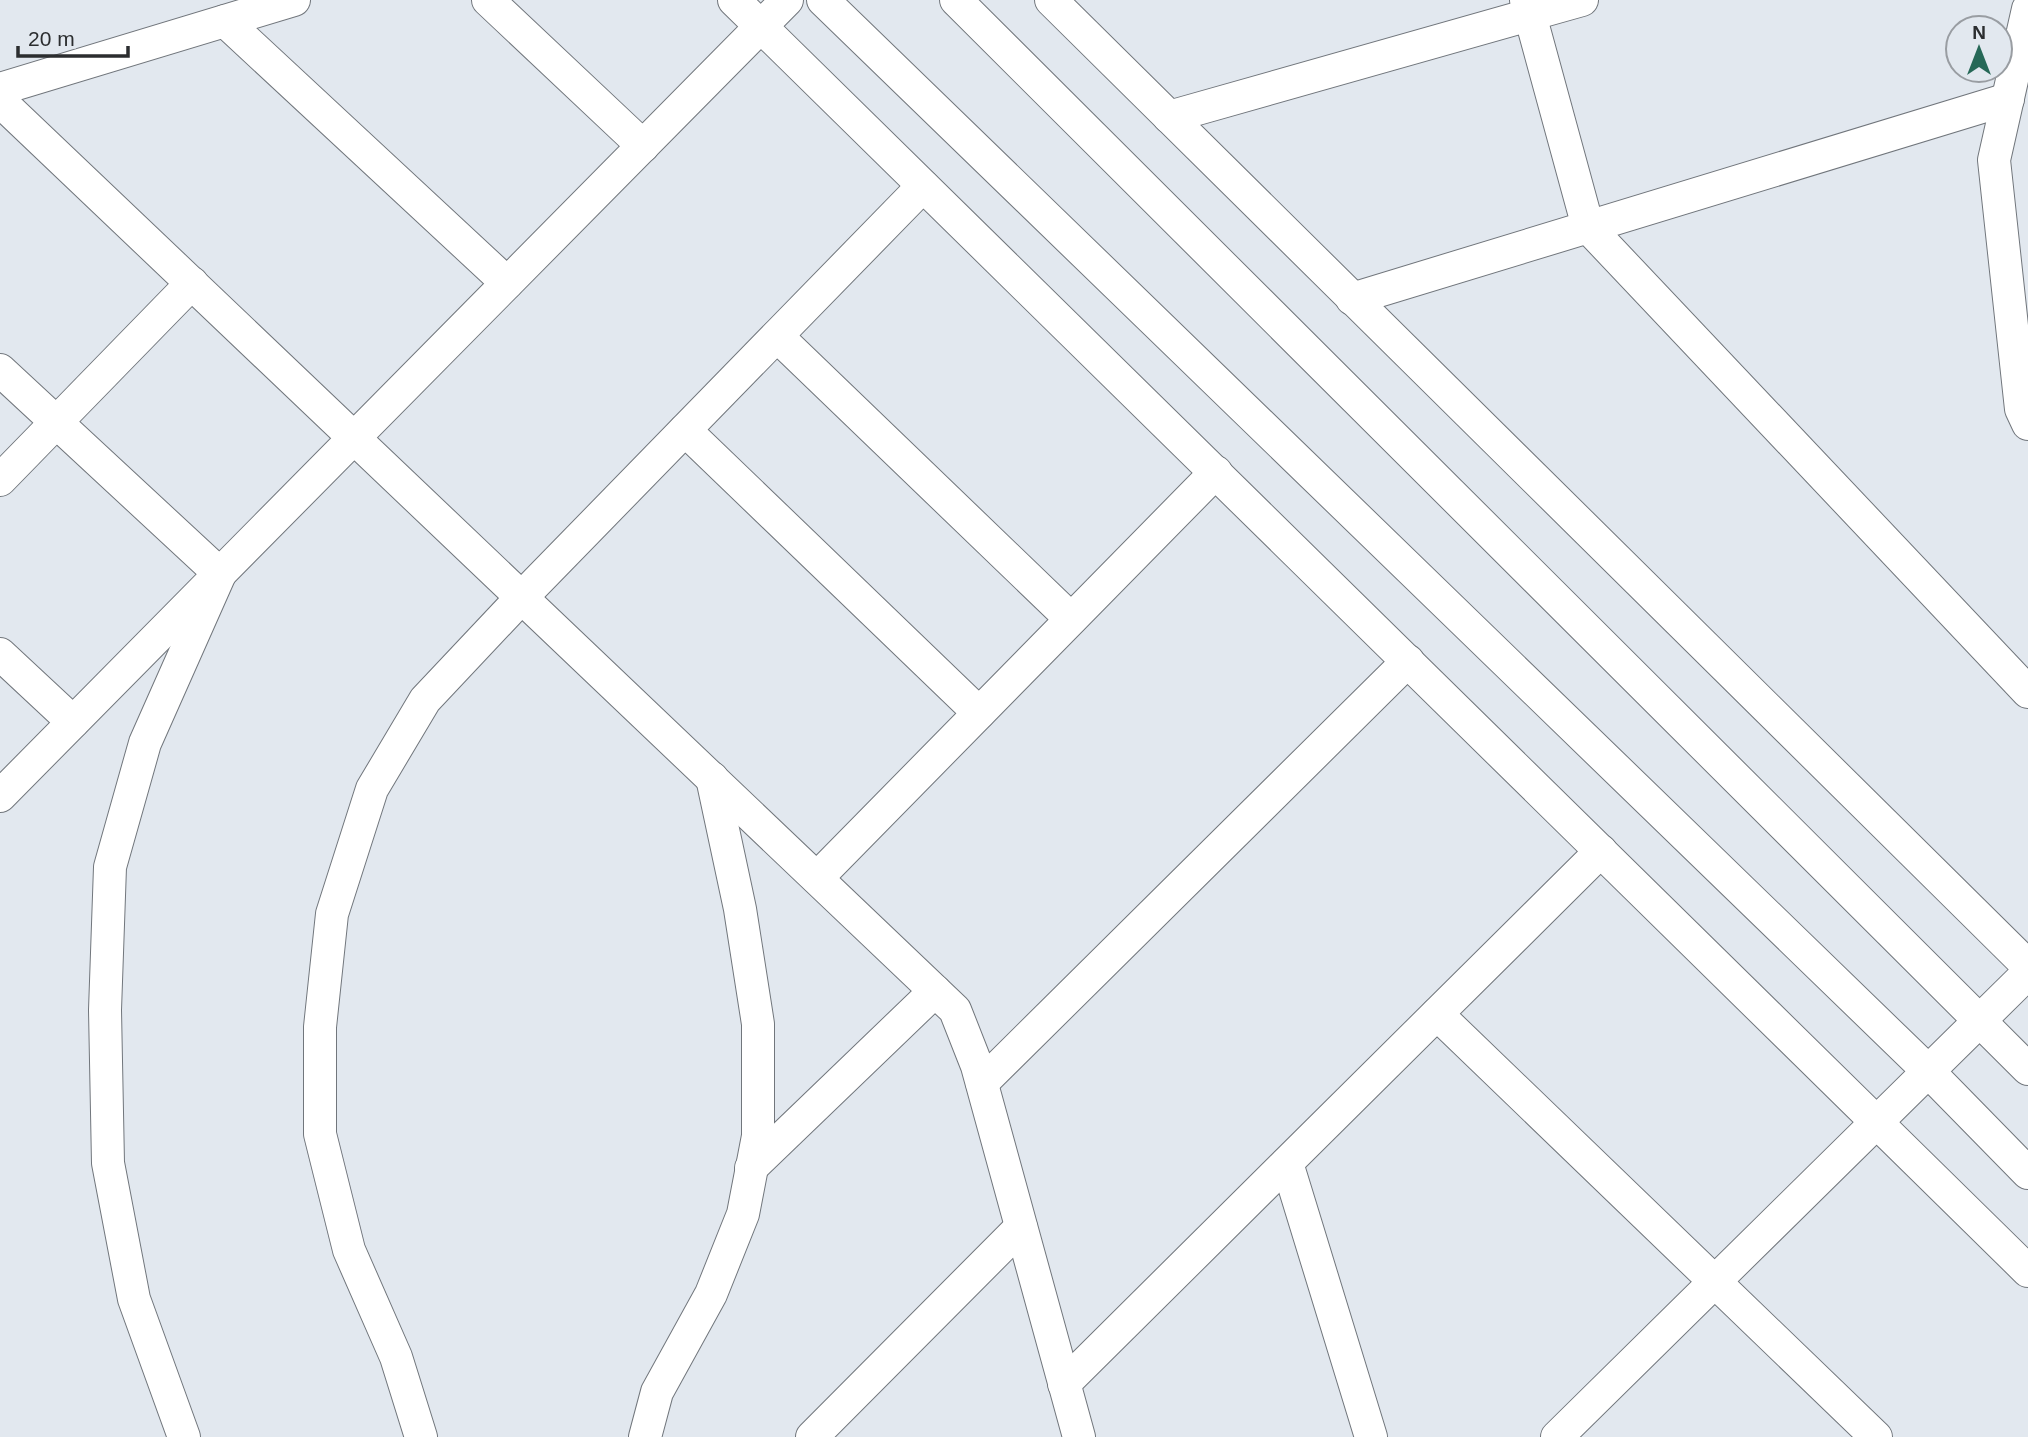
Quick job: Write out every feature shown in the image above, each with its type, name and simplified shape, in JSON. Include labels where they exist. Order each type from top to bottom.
[{"type":"street","points":[[0,89],[294,0]]},
{"type":"street","points":[[488,0],[643,146]]},
{"type":"street","points":[[734,0],[2028,1271]]},
{"type":"street","points":[[0,796],[787,0]]},
{"type":"street","points":[[823,0],[1928,1071],[2028,1173]]},
{"type":"street","points":[[956,0],[2028,1069]]},
{"type":"street","points":[[1051,0],[2028,966]]},
{"type":"street","points":[[1169,117],[1528,7],[1581,0]]},
{"type":"street","points":[[1528,7],[1588,227],[2028,692]]},
{"type":"street","points":[[2028,9],[1994,160],[2021,409],[2028,424]]},
{"type":"street","points":[[225,21],[507,283]]},
{"type":"street","points":[[1352,299],[2008,99]]},
{"type":"street","points":[[0,101],[955,1010],[982,1083],[1079,1437]]},
{"type":"street","points":[[421,1437],[396,1357],[349,1250],[320,1134],[320,1027],[332,914],[372,789],[425,700],[923,186]]},
{"type":"street","points":[[0,480],[192,283]]},
{"type":"street","points":[[777,336],[1071,619]]},
{"type":"street","points":[[0,370],[220,574]]},
{"type":"street","points":[[685,430],[979,713]]},
{"type":"street","points":[[817,878],[1216,472]]},
{"type":"street","points":[[184,1437],[134,1299],[108,1163],[105,1010],[110,867],[145,743],[220,574]]},
{"type":"street","points":[[0,654],[73,722]]},
{"type":"street","points":[[982,1083],[1408,661]]},
{"type":"street","points":[[645,1437],[657,1392],[716,1283],[743,1214],[758,1136],[758,1024],[740,909],[712,778]]},
{"type":"street","points":[[1065,1384],[1601,851]]},
{"type":"street","points":[[1557,1437],[2028,972]]},
{"type":"street","points":[[751,1168],[935,991]]},
{"type":"street","points":[[1437,1013],[1876,1437]]},
{"type":"street","points":[[1287,1163],[1371,1437]]},
{"type":"street","points":[[812,1437],[1021,1227]]}]
